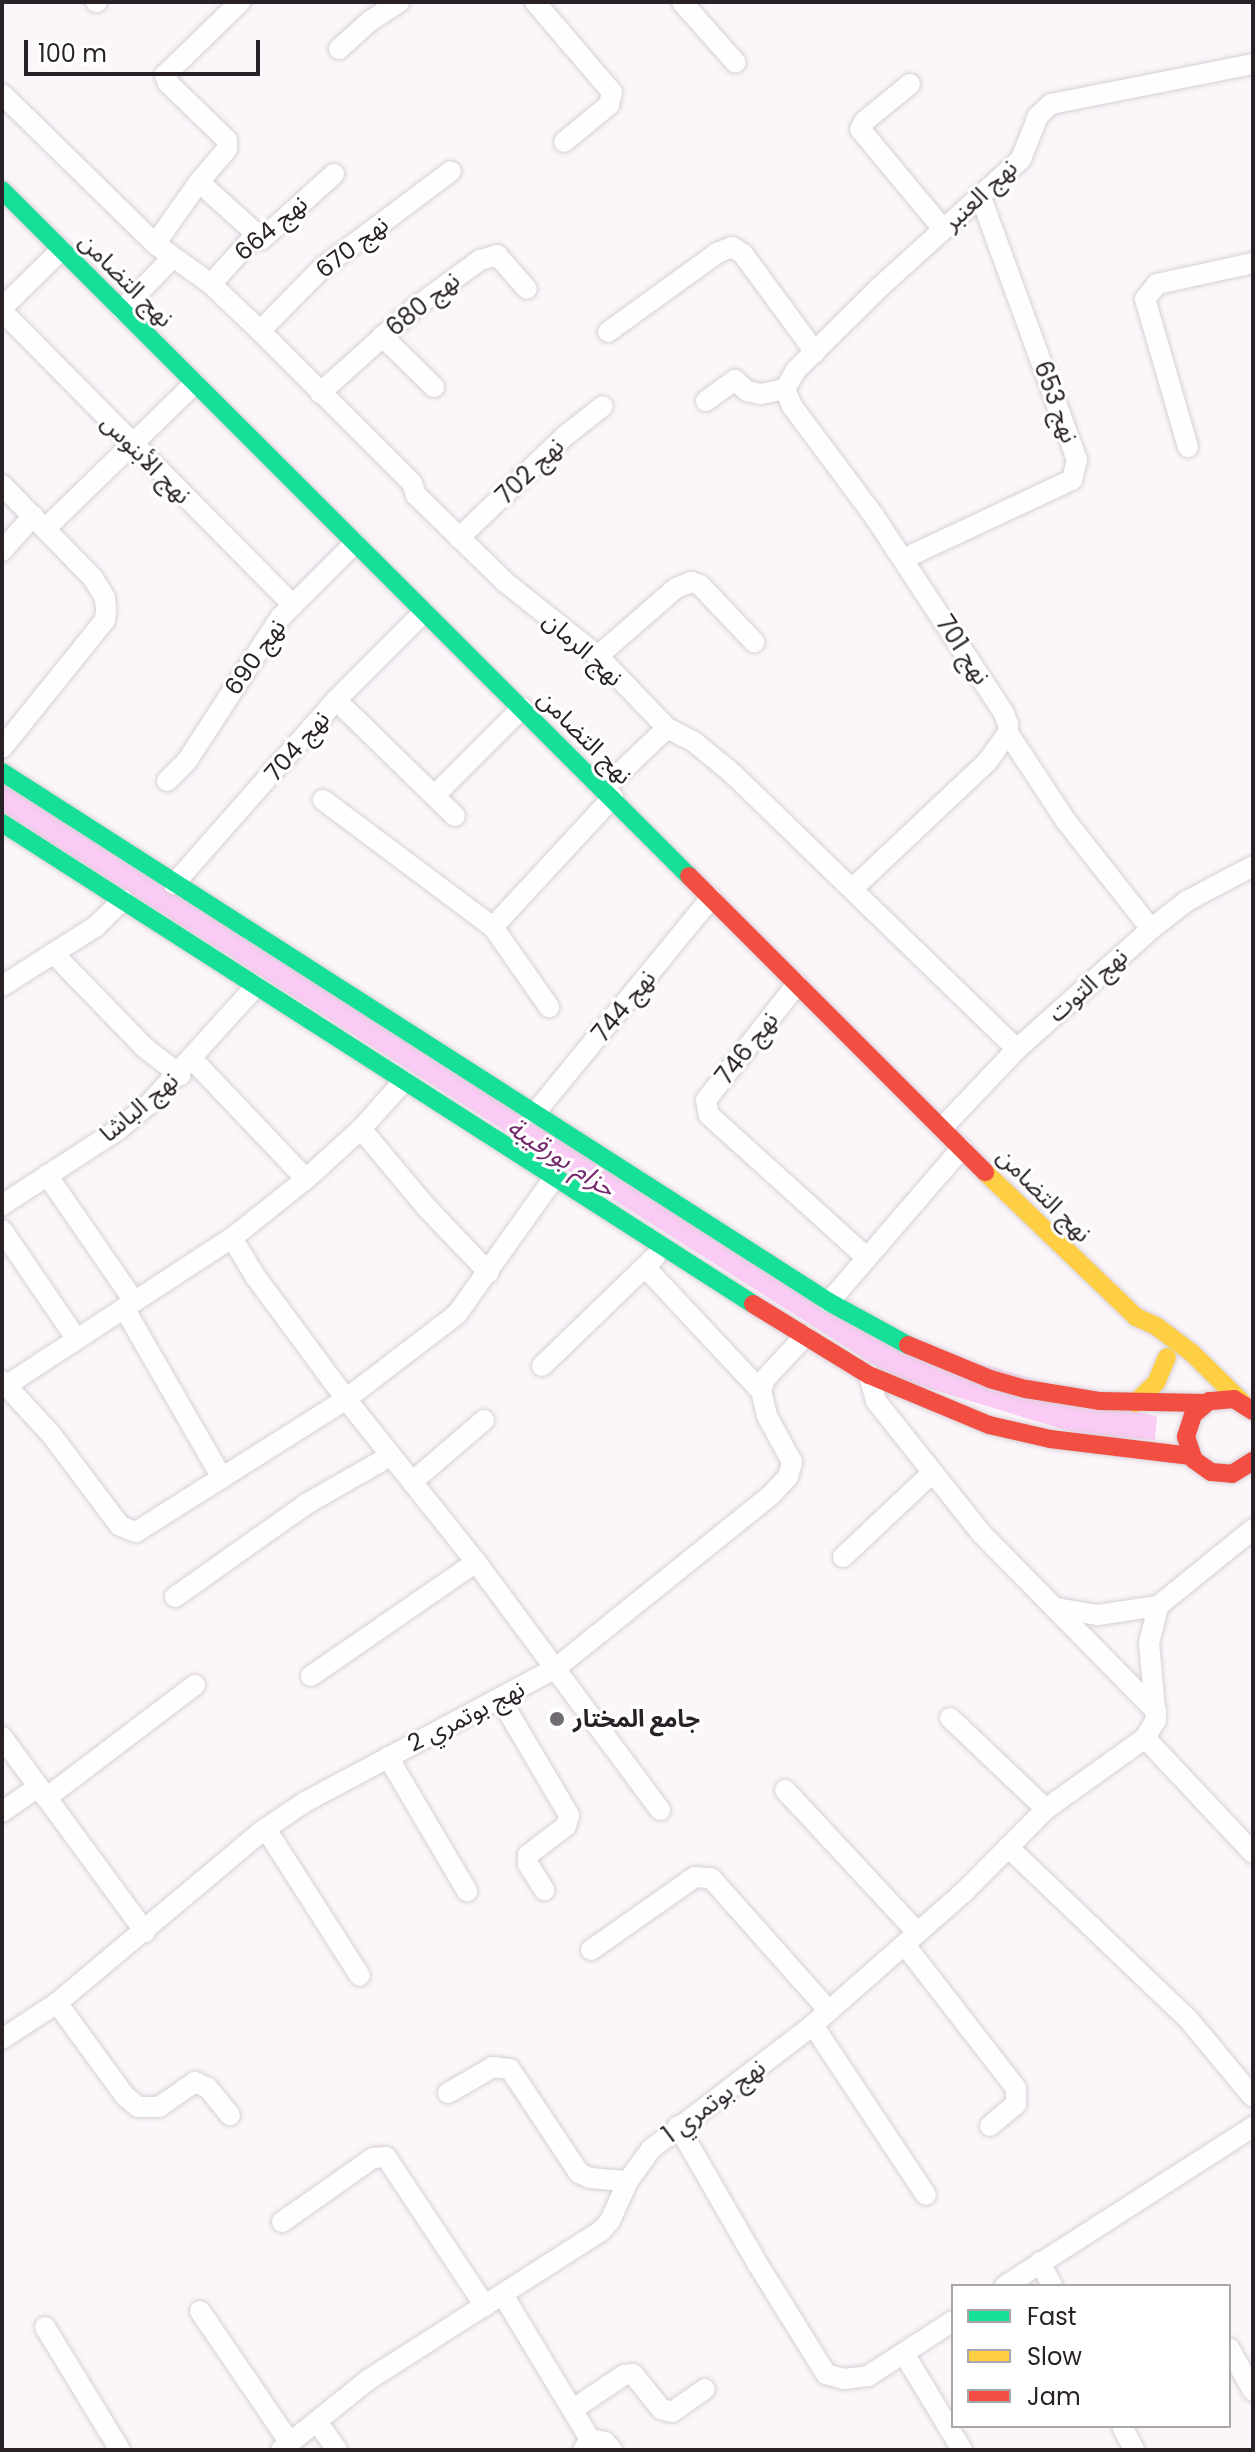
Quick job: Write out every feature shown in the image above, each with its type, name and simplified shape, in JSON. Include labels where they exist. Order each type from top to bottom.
[{"type":"main road","name":"نهج التضامن","points":[[2,190],[962,1148],[1136,1317],[1167,1357],[1183,1389],[1188,1423],[1186,1437],[1191,1456]]},
{"type":"main road","points":[[2,772],[829,1302],[926,1354],[990,1379],[1064,1396],[1135,1403],[1183,1389],[1205,1403]]},
{"type":"main road","points":[[2,823],[664,1249],[869,1375],[989,1425],[1050,1439],[1191,1456],[1211,1472],[1249,1468]]},
{"type":"main road","name":"نهج التضامن","points":[[1136,1317],[1156,1326],[1192,1353],[1249,1405]]},
{"type":"main road","points":[[1135,1403],[1156,1383],[1167,1357]]},
{"type":"main road","points":[[1188,1423],[1205,1403],[1226,1398],[1249,1405]]},
{"type":"street","points":[[155,244],[227,149],[227,140],[168,83],[165,75],[238,2]]},
{"type":"street","points":[[339,49],[370,21],[399,2]]},
{"type":"street","points":[[535,2],[612,92],[609,105],[564,142]]},
{"type":"street","points":[[682,2],[736,63]]},
{"type":"street","name":"نهج العنبر","points":[[785,389],[789,379],[815,352],[1021,159],[1038,116],[1051,104],[1253,64]]},
{"type":"street","points":[[910,84],[860,129],[943,229]]},
{"type":"street","name":"نهج الرمان","points":[[2,94],[155,244],[211,284],[260,331],[412,483],[416,495],[505,582],[598,656],[667,728],[693,741],[733,774],[1017,1049]]},
{"type":"street","name":"نهج 670","points":[[260,331],[322,268],[451,171]]},
{"type":"street","name":"نهج 664","points":[[211,284],[250,241],[262,239],[334,174]]},
{"type":"street","points":[[199,182],[262,239]]},
{"type":"street","name":"نهج 653","points":[[903,559],[1072,480],[1077,460],[980,195]]},
{"type":"street","points":[[608,332],[717,253],[732,247],[743,254],[815,352]]},
{"type":"street","points":[[2,310],[61,250]]},
{"type":"street","name":"نهج 680","points":[[320,393],[382,336],[460,274],[488,258],[497,255],[504,260],[527,289]]},
{"type":"street","points":[[122,310],[172,258]]},
{"type":"street","points":[[1188,447],[1145,299],[1157,284],[1253,263]]},
{"type":"street","name":"نهج الأبنوس","points":[[2,310],[131,445],[293,605]]},
{"type":"street","points":[[382,336],[434,387]]},
{"type":"street","points":[[706,401],[735,380],[747,391],[761,394],[785,389]]},
{"type":"street","points":[[2,551],[131,445],[195,383]]},
{"type":"street","name":"نهج 701","points":[[785,389],[792,406],[903,559],[1004,713],[1008,733],[1066,821],[1151,929]]},
{"type":"street","name":"نهج 702","points":[[459,538],[565,436],[603,406]]},
{"type":"street","points":[[2,485],[100,588],[105,598],[105,620],[2,748]]},
{"type":"street","name":"نهج 690","points":[[167,781],[187,761],[268,633],[355,543]]},
{"type":"street","points":[[598,656],[676,588],[692,582],[700,585],[754,642]]},
{"type":"street","name":"نهج 704","points":[[174,884],[336,700],[424,612]]},
{"type":"street","points":[[336,700],[436,794],[455,816]]},
{"type":"street","points":[[436,794],[522,708]]},
{"type":"street","points":[[493,927],[667,728]]},
{"type":"street","points":[[853,888],[988,761],[1008,733]]},
{"type":"street","points":[[323,800],[493,927],[549,1007]]},
{"type":"street","name":"نهج التوت","points":[[942,1128],[1017,1049],[1151,929],[1187,901],[1253,866]]},
{"type":"street","name":"نهج 744","points":[[535,1113],[711,898]]},
{"type":"street","points":[[2,986],[95,927],[123,900]]},
{"type":"street","points":[[53,953],[144,1047],[186,1067],[306,1179]]},
{"type":"street","name":"نهج 746","points":[[797,984],[706,1100],[709,1115],[867,1258]]},
{"type":"street","name":"نهج الباشا","points":[[2,1205],[119,1129],[186,1067],[256,986]]},
{"type":"street","points":[[404,1081],[361,1129],[306,1179],[232,1238],[4,1383],[50,1433],[94,1495],[127,1531],[145,1528],[346,1399],[457,1314],[554,1178]]},
{"type":"street","points":[[361,1129],[428,1209],[489,1273]]},
{"type":"street","points":[[829,1302],[962,1148]]},
{"type":"street","points":[[47,1175],[129,1304],[222,1478]]},
{"type":"street","points":[[2,1230],[76,1338]]},
{"type":"street","points":[[232,1238],[255,1276],[346,1399],[476,1562],[660,1810]]},
{"type":"street","points":[[542,1366],[664,1249]]},
{"type":"street","points":[[645,1267],[761,1391],[765,1379],[805,1336]]},
{"type":"street","points":[[869,1375],[876,1401],[931,1474],[981,1533],[1156,1711]]},
{"type":"street","name":"نهج بوتمري 2","points":[[2,2039],[57,2003],[266,1829],[305,1802],[556,1668],[771,1495],[788,1477],[791,1459],[767,1416],[761,1391]]},
{"type":"street","points":[[412,1482],[484,1420]]},
{"type":"street","points":[[175,1597],[308,1503],[390,1456]]},
{"type":"street","points":[[843,1557],[931,1474]]},
{"type":"street","points":[[1056,1608],[1098,1615],[1158,1606],[1253,1529]]},
{"type":"street","points":[[311,1676],[476,1562]]},
{"type":"street","points":[[1158,1606],[1149,1643],[1156,1711],[1154,1727],[1145,1738],[1253,1853]]},
{"type":"street","points":[[2,1812],[42,1792],[195,1685]]},
{"type":"street","points":[[501,1700],[569,1815],[566,1826],[528,1855],[528,1864],[544,1890]]},
{"type":"street","points":[[950,1718],[1046,1809]]},
{"type":"street","points":[[2,1737],[145,1932]]},
{"type":"street","name":"نهج بوتمري 1","points":[[286,2446],[368,2380],[601,2231],[610,2221],[628,2181],[651,2149],[813,2025],[912,1939],[1046,1809],[1145,1738]]},
{"type":"street","points":[[388,1757],[467,1891]]},
{"type":"street","points":[[785,1790],[912,1939],[1016,2088],[1016,2104],[990,2126]]},
{"type":"street","points":[[266,1829],[360,1976]]},
{"type":"street","points":[[1008,1847],[1189,2020],[1253,2097]]},
{"type":"street","points":[[591,1950],[695,1877],[711,1878],[829,2011]]},
{"type":"street","points":[[57,2003],[125,2096],[138,2107],[159,2107],[195,2082],[208,2088],[230,2115]]},
{"type":"street","points":[[813,2025],[926,2195]]},
{"type":"street","points":[[448,2093],[493,2067],[510,2069],[579,2173],[590,2178],[628,2181]]},
{"type":"street","points":[[678,2126],[820,2370],[837,2378],[861,2378],[905,2355],[951,2322]]},
{"type":"street","points":[[1008,2284],[1253,2127]]},
{"type":"street","points":[[282,2222],[373,2158],[386,2157],[485,2306]]},
{"type":"street","points":[[1040,2262],[1051,2284]]},
{"type":"street","points":[[503,2295],[575,2408],[587,2444],[605,2442],[612,2450]]},
{"type":"street","points":[[200,2311],[286,2446]]},
{"type":"street","points":[[45,2327],[120,2450]]},
{"type":"street","points":[[1231,2352],[1253,2391]]},
{"type":"street","points":[[905,2355],[962,2450]]},
{"type":"street","points":[[575,2408],[624,2375],[633,2374],[661,2409],[672,2412],[705,2389]]},
{"type":"street","points":[[317,2422],[337,2450]]},
{"type":"street","points":[[1123,2428],[1134,2450]]},
{"type":"water","name":"حزام بورقيبة","points":[[2,783],[853,1325],[1157,1417],[1155,1440],[1082,1435],[895,1378],[2,812]]},
{"type":"traffic: fast","points":[[2,190],[689,876]]},
{"type":"traffic: fast","points":[[2,772],[829,1302],[908,1345]]},
{"type":"traffic: fast","points":[[2,823],[753,1304]]},
{"type":"traffic: slow","points":[[985,1172],[1136,1317],[1156,1326],[1192,1353],[1242,1402]]},
{"type":"traffic: slow","points":[[1135,1403],[1156,1383],[1167,1357]]},
{"type":"traffic: jam","points":[[689,876],[985,1172]]},
{"type":"traffic: jam","points":[[753,1304],[869,1375],[989,1425],[1050,1439],[1191,1456]]},
{"type":"traffic: jam","points":[[908,1345],[990,1379],[1026,1389],[1099,1401],[1205,1403]]},
{"type":"traffic: jam","points":[[1253,1411],[1234,1399],[1209,1401],[1193,1415],[1186,1437],[1194,1460],[1211,1472],[1232,1474],[1253,1461]]},
{"type":"place","name":"جامع المختار","points":[[557,1719]]}]
